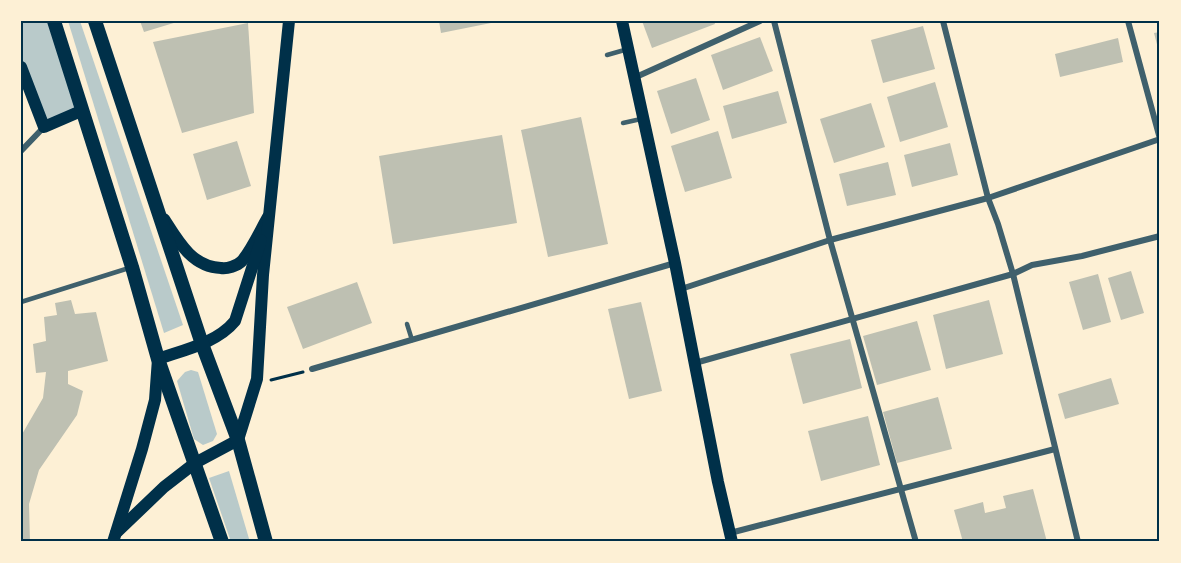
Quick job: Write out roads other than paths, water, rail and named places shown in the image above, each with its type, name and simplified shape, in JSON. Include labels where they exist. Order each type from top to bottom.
[{"type":"main road","points":[[54,21],[132,267],[158,359],[222,542]]},
{"type":"main road","points":[[95,21],[202,344],[238,440],[266,542]]},
{"type":"main road","points":[[115,537],[164,487],[195,463],[238,440],[257,379],[263,275],[289,21]]},
{"type":"main road","points":[[622,21],[636,77],[731,537]]},
{"type":"main road","points":[[21,67],[44,127],[81,111]]},
{"type":"main road","points":[[156,208],[182,247],[199,263],[226,269],[241,263],[270,213]]},
{"type":"main road","points":[[158,359],[202,344],[222,333],[235,321],[270,213]]},
{"type":"main road","points":[[115,537],[155,400],[158,359]]},
{"type":"street","points":[[636,77],[760,21]]},
{"type":"street","points":[[774,21],[830,240],[916,542]]},
{"type":"street","points":[[943,21],[988,198],[1013,274],[1078,542]]},
{"type":"street","points":[[680,289],[830,240],[988,198],[1160,139],[1128,21]]},
{"type":"street","points":[[21,151],[44,127]]},
{"type":"street","points":[[695,363],[1013,274],[1032,265],[1082,256],[1160,236]]},
{"type":"street","points":[[312,369],[675,263]]},
{"type":"street","points":[[731,537],[1055,449]]},
{"type":"lane","points":[[607,55],[629,49]]},
{"type":"lane","points":[[623,123],[644,118]]},
{"type":"lane","points":[[21,302],[132,267]]},
{"type":"lane","points":[[407,324],[412,340]]}]
